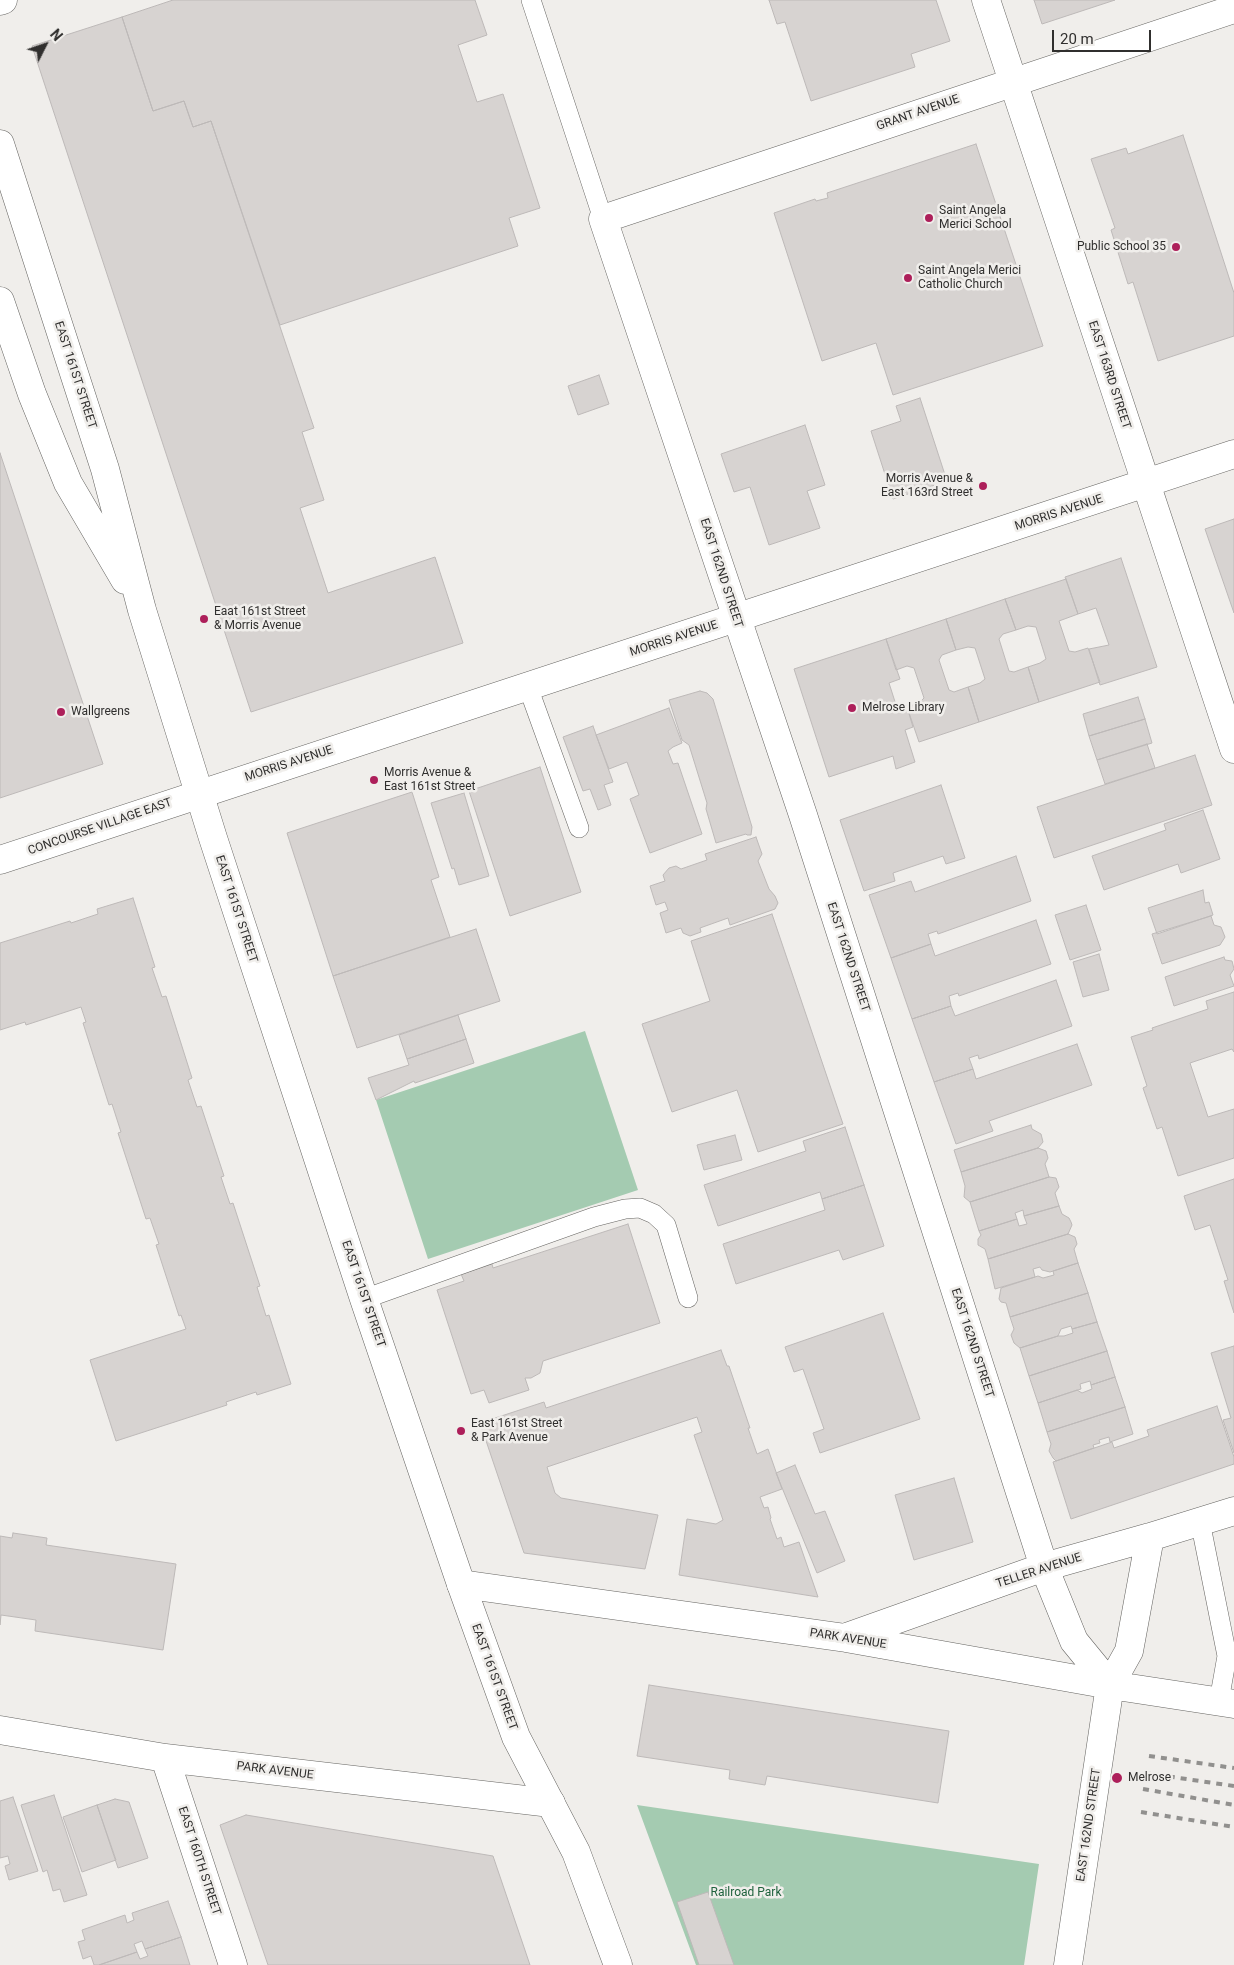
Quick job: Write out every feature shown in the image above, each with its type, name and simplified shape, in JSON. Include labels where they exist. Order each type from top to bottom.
[{"type":"street","name":"EAST 163RD STREET","points":[[986,0],[1234,749]]},
{"type":"street","name":"GRANT AVENUE","points":[[603,219],[1234,9]]},
{"type":"street","name":"EAST 161ST STREET","points":[[0,144],[105,469],[142,610],[199,793],[364,1299],[461,1584],[516,1737],[576,1852],[618,1965]]},
{"type":"street","name":"EAST 162ND STREET","points":[[603,219],[806,825],[1044,1567],[1074,1641],[1110,1685]]},
{"type":"street","name":"EAST 161ST STREET","points":[[0,301],[40,416],[68,482],[142,610]]},
{"type":"street","name":"MORRIS AVENUE","points":[[199,793],[736,619],[1234,454]]},
{"type":"street","name":"CONCOURSE VILLAGE EAST","points":[[0,860],[199,793]]},
{"type":"street","name":"TELLER AVENUE","points":[[846,1638],[1044,1567],[1150,1537],[1234,1510]]},
{"type":"street","name":"EAST 162ND STREET","points":[[1068,1965],[1110,1685],[1129,1651],[1150,1537]]},
{"type":"street","name":"PARK AVENUE","points":[[461,1584],[846,1638],[1110,1685],[1226,1703]]},
{"type":"street","name":"PARK AVENUE","points":[[0,1730],[165,1758],[551,1803]]},
{"type":"street","name":"EAST 160TH STREET","points":[[165,1758],[233,1965]]},
{"type":"lane","points":[[531,0],[603,219]]},
{"type":"lane","points":[[528,687],[579,828]]},
{"type":"lane","points":[[364,1299],[594,1217],[625,1209],[640,1208],[654,1214],[666,1225],[688,1298]]},
{"type":"lane","points":[[1200,1521],[1227,1656],[1226,1703]]},
{"type":"green space","points":[[585,1031],[638,1190],[428,1259],[376,1100]]},
{"type":"green space","name":"Railroad Park","points":[[637,1805],[1039,1864],[1024,1965],[696,1965]]},
{"type":"building","points":[[173,0],[475,0],[487,35],[458,45],[477,102],[503,94],[540,208],[509,218],[518,246],[280,325],[211,121],[193,127],[184,101],[153,111],[122,17]]},
{"type":"building","points":[[769,0],[936,0],[950,41],[911,54],[915,67],[811,101],[785,22],[777,24]]},
{"type":"building","points":[[1034,0],[1115,0],[1042,24]]},
{"type":"building","points":[[122,17],[153,111],[184,101],[193,127],[211,121],[314,428],[302,432],[324,500],[300,508],[328,593],[435,557],[463,643],[251,712],[32,46]]},
{"type":"building","points":[[1183,135],[1234,293],[1234,336],[1158,361],[1133,282],[1128,284],[1111,230],[1115,228],[1091,159],[1126,148],[1128,154]]},
{"type":"building","name":"Saint Angela Merici Catholic Church","points":[[976,144],[1043,346],[893,395],[876,343],[822,361],[774,213],[815,199],[816,201],[828,198],[827,193]]},
{"type":"building","points":[[599,375],[609,404],[578,415],[568,386]]},
{"type":"building","points":[[920,398],[947,481],[893,499],[871,431],[901,421],[896,406]]},
{"type":"building","points":[[805,425],[825,485],[807,491],[820,528],[769,545],[750,487],[734,492],[721,454]]},
{"type":"building","points":[[0,453],[103,764],[0,798]]},
{"type":"building","points":[[1234,519],[1234,613],[1205,529]]},
{"type":"building","points":[[1121,558],[1157,667],[1100,685],[1089,649],[1109,645],[1096,608],[1078,614],[1065,577]]},
{"type":"building","points":[[1066,579],[1078,614],[1059,621],[1069,651],[1075,652],[1088,648],[1100,682],[1039,702],[1028,667],[1046,659],[1036,627],[1028,626],[1016,630],[1005,599]]},
{"type":"building","points":[[1005,599],[1016,630],[1003,634],[999,639],[1009,671],[1014,672],[1028,667],[1039,702],[979,722],[968,687],[985,679],[975,648],[968,647],[956,650],[946,619]]},
{"type":"building","points":[[946,619],[956,650],[942,655],[939,660],[949,690],[954,692],[968,687],[979,722],[919,742],[907,707],[919,703],[924,698],[914,668],[907,666],[896,670],[886,639]]},
{"type":"building","name":"Melrose Library","points":[[886,639],[900,679],[889,683],[897,708],[906,705],[907,707],[913,727],[905,730],[915,762],[896,769],[893,756],[829,777],[794,669]]},
{"type":"building","points":[[700,691],[707,693],[713,699],[752,827],[751,835],[746,834],[716,843],[706,809],[707,803],[689,745],[682,740],[669,700]]},
{"type":"building","points":[[1138,697],[1145,719],[1089,736],[1083,714]]},
{"type":"building","points":[[669,708],[682,743],[668,751],[673,764],[678,763],[702,834],[650,853],[630,799],[639,795],[627,762],[609,769],[596,735]]},
{"type":"building","points":[[1145,719],[1152,743],[1097,760],[1089,736]]},
{"type":"building","points":[[593,726],[613,782],[604,785],[611,805],[598,810],[590,789],[583,791],[563,737]]},
{"type":"building","points":[[1147,744],[1155,768],[1105,784],[1097,760]]},
{"type":"building","points":[[1195,755],[1212,805],[1054,858],[1037,807]]},
{"type":"building","points":[[540,767],[581,892],[510,916],[469,791]]},
{"type":"building","points":[[941,785],[965,858],[946,864],[943,856],[893,873],[895,881],[864,891],[840,820]]},
{"type":"building","points":[[412,792],[439,877],[431,880],[450,937],[333,976],[287,833]]},
{"type":"building","points":[[464,793],[489,876],[459,885],[431,803]]},
{"type":"building","points":[[1203,810],[1220,859],[1181,873],[1178,864],[1104,890],[1092,856],[1166,830],[1164,824]]},
{"type":"building","points":[[756,837],[762,854],[758,861],[769,889],[778,903],[775,909],[730,925],[728,918],[700,928],[701,932],[690,936],[683,933],[681,928],[666,933],[660,913],[668,910],[665,902],[656,905],[650,886],[665,881],[663,875],[669,868],[676,866],[681,869],[707,860],[705,854]]},
{"type":"building","points":[[1016,856],[1031,901],[938,934],[937,931],[928,934],[931,944],[891,958],[869,895],[911,881],[915,892]]},
{"type":"building","points":[[1203,890],[1205,903],[1209,902],[1213,915],[1157,934],[1148,908]]},
{"type":"building","points":[[133,898],[155,967],[152,968],[162,997],[166,996],[192,1078],[188,1080],[197,1107],[201,1106],[224,1176],[221,1177],[230,1204],[233,1203],[260,1286],[257,1287],[266,1316],[269,1315],[291,1384],[257,1395],[256,1392],[226,1402],[227,1405],[116,1441],[90,1360],[186,1329],[181,1315],[179,1316],[156,1245],[159,1244],[150,1218],[146,1219],[118,1133],[121,1132],[112,1104],[109,1105],[83,1023],[86,1022],[81,1007],[26,1025],[25,1022],[0,1030],[0,943],[98,914],[97,909]]},
{"type":"building","points":[[1086,905],[1101,950],[1070,960],[1055,915]]},
{"type":"building","points":[[772,914],[843,1124],[758,1152],[737,1090],[672,1112],[642,1024],[710,1001],[691,941]]},
{"type":"building","points":[[1211,916],[1214,925],[1221,927],[1225,937],[1220,945],[1162,964],[1152,934]]},
{"type":"building","points":[[1036,920],[1051,964],[959,996],[958,993],[949,996],[951,1006],[912,1019],[891,958],[931,944],[935,956]]},
{"type":"building","points":[[476,929],[500,1001],[357,1048],[333,976]]},
{"type":"building","points":[[1099,954],[1109,990],[1083,997],[1073,962]]},
{"type":"building","points":[[1224,957],[1225,960],[1232,961],[1234,969],[1230,975],[1234,986],[1174,1006],[1165,977]]},
{"type":"building","points":[[1056,980],[1072,1026],[979,1059],[978,1055],[969,1058],[973,1069],[934,1082],[912,1019],[951,1006],[955,1016]]},
{"type":"building","points":[[1234,992],[1234,1052],[1232,1049],[1190,1063],[1208,1117],[1234,1109],[1234,1158],[1178,1176],[1162,1127],[1157,1129],[1143,1088],[1147,1086],[1131,1037],[1208,1009],[1206,1001]]},
{"type":"building","points":[[458,1015],[466,1039],[407,1059],[399,1035]]},
{"type":"building","points":[[466,1039],[474,1063],[415,1083],[414,1081],[376,1100],[368,1078],[409,1065],[407,1059]]},
{"type":"building","points":[[1077,1044],[1092,1085],[989,1121],[993,1131],[956,1144],[934,1082],[973,1069],[976,1079]]},
{"type":"building","points":[[1031,1125],[1032,1129],[1041,1134],[1043,1142],[1038,1148],[961,1172],[954,1150]]},
{"type":"building","points":[[845,1127],[864,1185],[822,1199],[820,1192],[718,1226],[704,1185],[806,1151],[803,1141]]},
{"type":"building","points":[[735,1135],[742,1160],[704,1170],[697,1145]]},
{"type":"building","points":[[1038,1148],[1046,1151],[1048,1158],[1045,1164],[1049,1177],[970,1202],[964,1197],[965,1186],[961,1172]]},
{"type":"building","points":[[1049,1177],[1056,1178],[1059,1187],[1055,1193],[1059,1206],[1024,1216],[1023,1210],[1015,1213],[1017,1219],[979,1231],[970,1202]]},
{"type":"building","points":[[1234,1179],[1234,1313],[1224,1281],[1228,1280],[1210,1225],[1195,1230],[1184,1196]]},
{"type":"building","points":[[864,1185],[884,1246],[843,1260],[839,1250],[736,1284],[723,1244],[825,1210],[822,1199]]},
{"type":"building","points":[[1059,1206],[1062,1214],[1069,1218],[1072,1225],[1068,1234],[988,1259],[985,1249],[978,1245],[978,1239],[981,1235],[979,1231],[1017,1219],[1019,1226],[1027,1224],[1024,1216]]},
{"type":"building","points":[[628,1224],[660,1323],[543,1361],[540,1373],[531,1378],[525,1378],[529,1390],[489,1403],[484,1390],[471,1394],[437,1290],[464,1281],[461,1274],[492,1264],[493,1268]]},
{"type":"building","points":[[1068,1234],[1075,1237],[1077,1244],[1074,1249],[1078,1263],[1050,1272],[1042,1270],[1040,1267],[1033,1269],[1035,1277],[995,1289],[988,1259]]},
{"type":"building","points":[[1078,1263],[1088,1293],[1010,1317],[1006,1303],[1001,1302],[999,1299],[1001,1288],[1038,1276],[1043,1278],[1054,1275],[1053,1271]]},
{"type":"building","points":[[1088,1293],[1097,1322],[1072,1329],[1071,1326],[1061,1329],[1058,1336],[1020,1348],[1014,1343],[1011,1335],[1014,1329],[1010,1317]]},
{"type":"building","points":[[883,1313],[920,1419],[820,1453],[813,1433],[824,1429],[803,1369],[794,1372],[785,1347]]},
{"type":"building","points":[[1097,1322],[1107,1351],[1029,1376],[1020,1348],[1073,1333],[1072,1329]]},
{"type":"building","points":[[1234,1346],[1234,1453],[1223,1420],[1231,1418],[1211,1353]]},
{"type":"building","points":[[721,1350],[727,1366],[729,1366],[757,1454],[768,1449],[782,1489],[760,1497],[764,1508],[768,1507],[777,1539],[781,1537],[784,1547],[799,1542],[818,1597],[679,1575],[687,1519],[716,1524],[723,1520],[694,1435],[702,1432],[697,1417],[547,1467],[555,1493],[561,1498],[658,1515],[645,1569],[524,1553],[480,1423],[544,1402],[546,1408]]},
{"type":"building","points":[[1107,1351],[1115,1377],[1091,1385],[1090,1381],[1080,1384],[1081,1389],[1038,1403],[1029,1376]]},
{"type":"building","points":[[1115,1377],[1125,1407],[1047,1432],[1038,1403],[1077,1390],[1082,1393],[1092,1389],[1091,1385]]},
{"type":"building","points":[[1217,1406],[1234,1457],[1234,1464],[1071,1519],[1053,1462],[1112,1442],[1114,1448],[1149,1436],[1147,1430]]},
{"type":"building","points":[[1125,1407],[1133,1434],[1110,1442],[1109,1437],[1099,1440],[1100,1443],[1093,1445],[1094,1448],[1056,1461],[1053,1458],[1049,1451],[1051,1444],[1047,1432]]},
{"type":"building","points":[[795,1465],[815,1514],[825,1511],[845,1561],[817,1573],[776,1473]]},
{"type":"building","points":[[954,1478],[973,1542],[914,1560],[895,1495]]},
{"type":"building","points":[[13,1533],[47,1538],[46,1545],[176,1564],[163,1650],[35,1631],[36,1620],[1,1615],[0,1625],[0,1536],[12,1538]]},
{"type":"building","points":[[649,1685],[949,1731],[938,1803],[767,1776],[765,1785],[729,1779],[730,1770],[637,1756]]},
{"type":"building","points":[[54,1795],[87,1895],[64,1902],[60,1889],[53,1891],[47,1870],[43,1872],[21,1805]]},
{"type":"building","points":[[13,1797],[38,1871],[9,1880],[5,1866],[10,1864],[8,1856],[0,1858],[0,1801]]},
{"type":"building","points":[[115,1799],[129,1802],[148,1858],[118,1868],[97,1805]]},
{"type":"building","points":[[97,1805],[116,1860],[82,1872],[63,1817]]},
{"type":"building","points":[[246,1815],[493,1856],[530,1965],[268,1965],[220,1825]]},
{"type":"building","points":[[708,1892],[734,1965],[699,1965],[677,1902]]},
{"type":"building","points":[[168,1901],[181,1937],[145,1949],[142,1941],[134,1944],[137,1952],[99,1965],[94,1965],[91,1956],[83,1959],[78,1942],[85,1940],[82,1930],[125,1915],[127,1923],[134,1920],[132,1913]]},
{"type":"building","points":[[181,1937],[190,1965],[99,1965],[137,1952],[140,1959],[148,1956],[145,1949]]},
{"type":"railway","points":[[1149,1756],[1234,1768]]},
{"type":"railway","points":[[1145,1773],[1234,1786]]},
{"type":"railway","points":[[1143,1789],[1234,1805]]},
{"type":"railway","points":[[1141,1812],[1234,1827]]},
{"type":"place","name":"Saint Angela Merici School","points":[[929,218]]},
{"type":"place","name":"Public School 35","points":[[1176,247]]},
{"type":"place","name":"Saint Angela Merici Catholic Church","points":[[908,278]]},
{"type":"place","name":"Morris Avenue & East 163rd Street","points":[[983,486]]},
{"type":"place","name":"Eaat 161st Street & Morris Avenue","points":[[204,619]]},
{"type":"place","name":"Melrose Library","points":[[852,708]]},
{"type":"place","name":"Wallgreens","points":[[61,712]]},
{"type":"place","name":"Morris Avenue & East 161st Street","points":[[374,780]]},
{"type":"place","name":"East 161st Street & Park Avenue","points":[[461,1431]]},
{"type":"place","name":"Melrose","points":[[1117,1778]]}]
